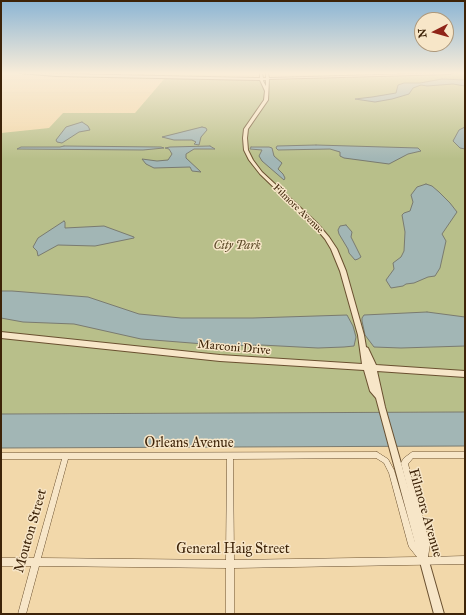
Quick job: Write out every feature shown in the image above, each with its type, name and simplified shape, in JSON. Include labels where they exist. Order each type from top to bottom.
[{"type":"street","name":"Filmore Avenue","points":[[264,102],[246,129],[245,142],[248,154],[261,173],[315,224],[331,244],[344,271],[370,369],[374,391],[378,396],[439,614]]},
{"type":"street","name":"Marconi Drive","points":[[1,335],[220,358],[370,369],[465,374]]},
{"type":"street","name":"Orleans Avenue","points":[[1,456],[377,455],[386,461],[392,472],[412,544],[424,560]]},
{"type":"street","points":[[424,560],[426,544],[404,463],[412,455],[465,455]]},
{"type":"street","name":"Mouton Street","points":[[22,614],[66,456]]},
{"type":"street","points":[[230,456],[230,614]]},
{"type":"street","name":"General Haig Street","points":[[1,562],[230,564],[465,560]]},
{"type":"green space","name":"City Park","points":[[145,102],[465,102],[465,412],[1,414],[1,133],[49,128],[63,113],[135,113]]},
{"type":"shaded area","points":[[82,122],[88,126],[90,130],[79,132],[62,143],[57,142],[56,140],[66,127]]},
{"type":"shaded area","points":[[202,127],[206,128],[207,130],[201,137],[199,145],[194,144],[196,142],[192,140],[174,140],[162,137]]},
{"type":"shaded area","points":[[465,127],[465,149],[460,148],[453,141],[459,130]]},
{"type":"shaded area","points":[[316,145],[418,148],[421,151],[408,154],[389,164],[344,158],[340,156],[340,152],[330,149],[278,150],[276,148],[277,146]]},
{"type":"shaded area","points":[[64,146],[164,148],[143,150],[17,149],[21,147]]},
{"type":"shaded area","points":[[210,146],[215,149],[194,149],[186,154],[186,158],[201,172],[192,171],[190,167],[154,168],[146,164],[142,159],[157,161],[168,160],[172,154],[169,149],[165,148],[170,147]]},
{"type":"shaded area","points":[[251,147],[272,148],[274,156],[282,163],[278,169],[283,174],[285,178],[284,180],[262,161],[259,156],[262,150],[250,149]]},
{"type":"shaded area","points":[[426,184],[432,186],[439,192],[457,212],[442,234],[446,241],[440,268],[435,276],[403,286],[391,288],[386,280],[394,269],[393,263],[401,257],[404,251],[405,232],[402,215],[410,211],[413,202],[411,195],[417,187]]},
{"type":"shaded area","points":[[64,221],[65,228],[104,226],[134,238],[95,246],[58,245],[38,256],[37,251],[33,247],[38,238]]},
{"type":"shaded area","points":[[346,225],[352,232],[351,237],[361,257],[355,260],[349,253],[339,234],[338,230],[340,226]]},
{"type":"shaded area","points":[[1,291],[88,297],[139,314],[181,318],[253,318],[347,315],[353,326],[356,337],[354,346],[318,348],[261,345],[229,346],[141,339],[74,324],[23,322],[1,318]]},
{"type":"shaded area","points":[[427,312],[465,317],[465,346],[401,348],[374,347],[365,335],[362,321],[364,315]]},
{"type":"shaded area","points":[[465,412],[465,446],[1,448],[1,414]]}]
